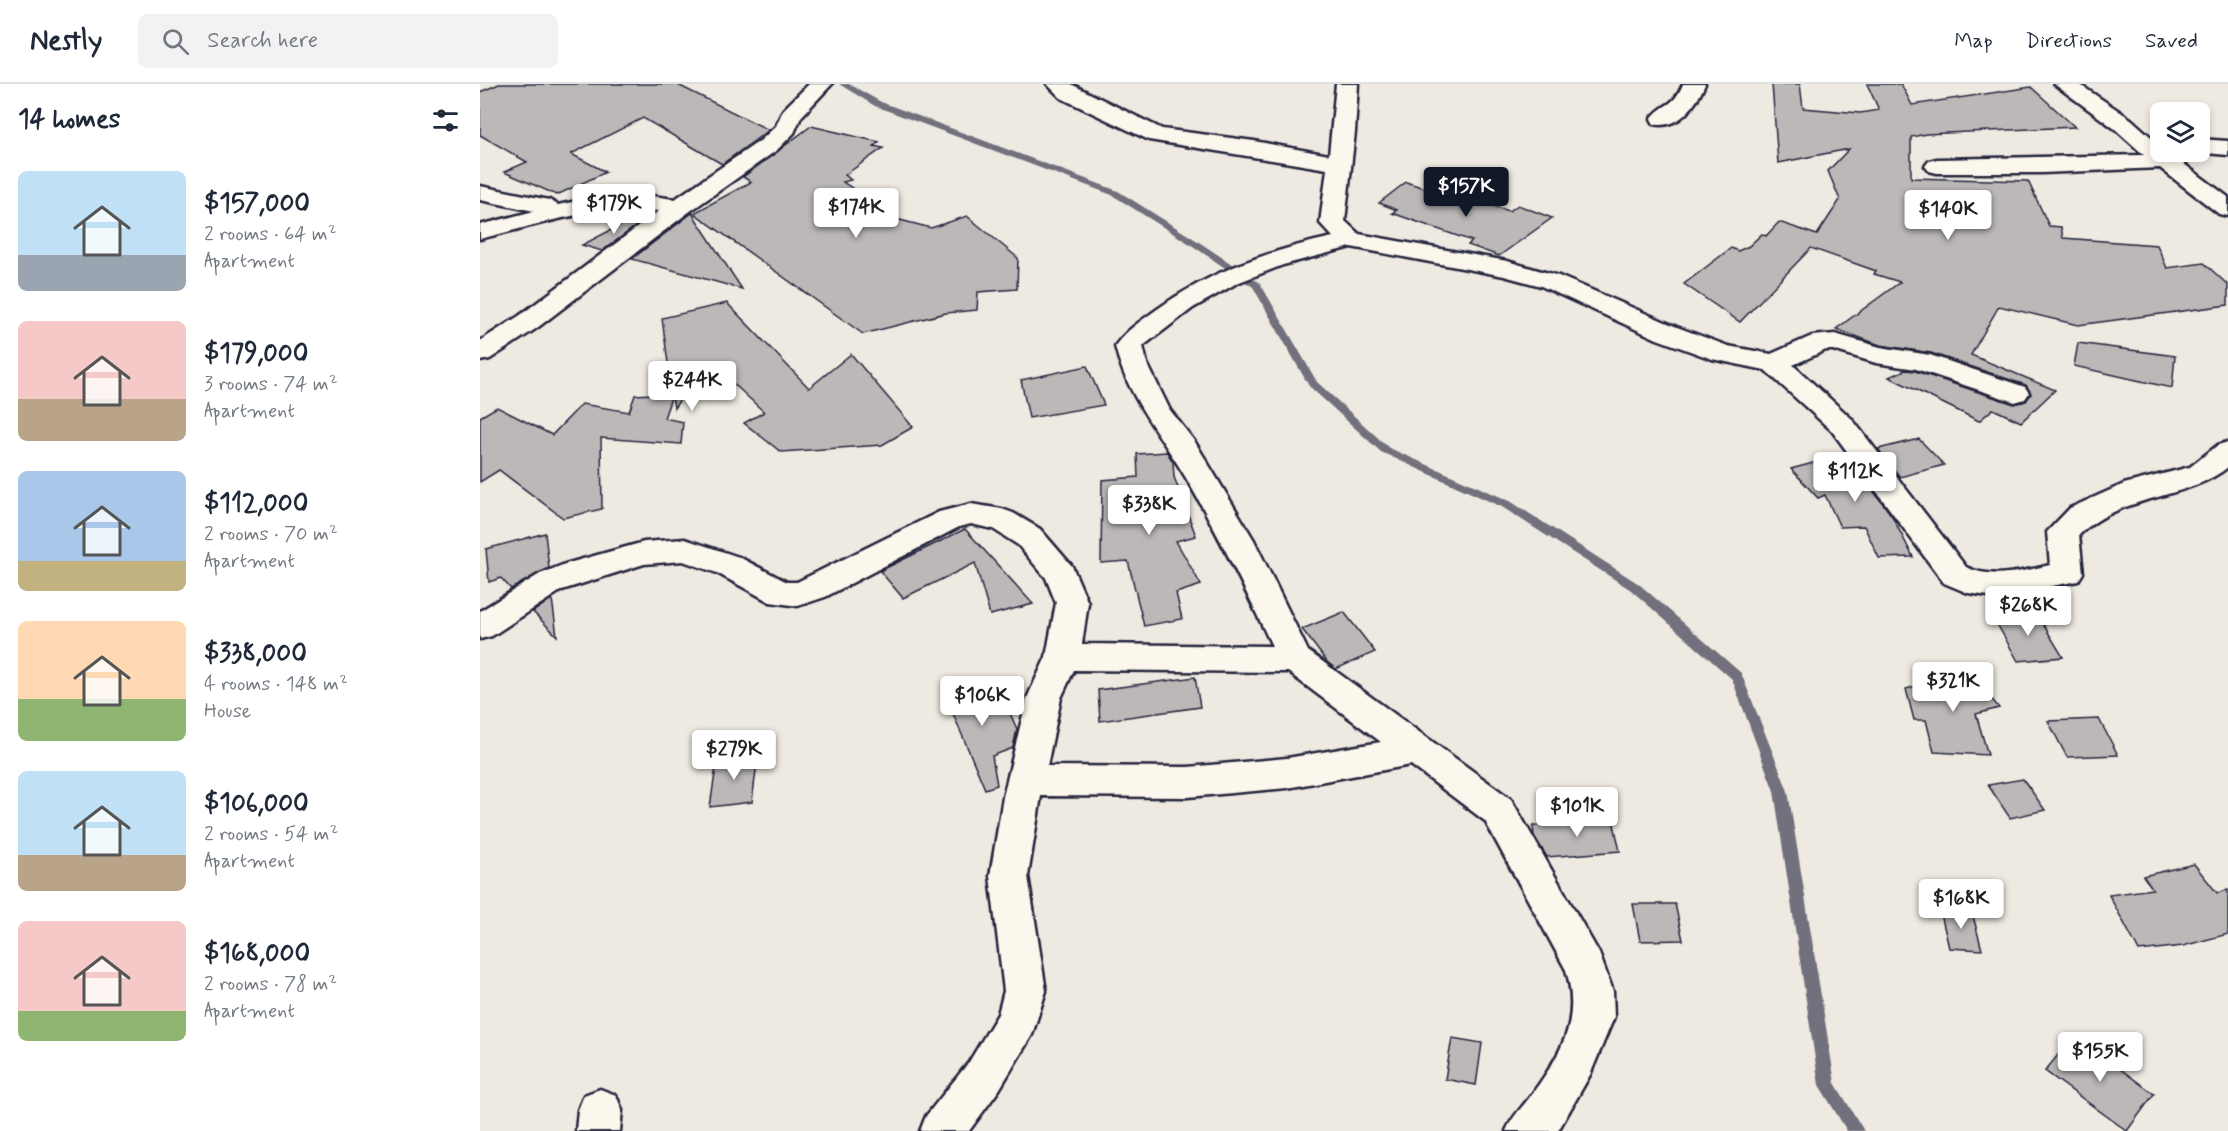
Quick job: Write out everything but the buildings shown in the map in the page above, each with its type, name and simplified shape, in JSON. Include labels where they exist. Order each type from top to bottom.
[{"type":"street","points":[[480,353],[528,322],[680,207],[769,145],[786,128],[791,115],[821,84]]},
{"type":"street","points":[[1058,84],[1069,93],[1157,135],[1254,148],[1340,164]]},
{"type":"street","points":[[1347,84],[1332,223],[1351,240]]},
{"type":"street","points":[[1662,119],[1687,102],[1694,84]]},
{"type":"street","points":[[2065,84],[2150,143]]},
{"type":"street","points":[[2210,147],[2228,148]]},
{"type":"street","points":[[1937,166],[2042,166],[2150,150]]},
{"type":"street","points":[[2173,162],[2228,209]]},
{"type":"street","points":[[484,200],[533,203],[554,213]]},
{"type":"street","points":[[480,232],[598,203],[630,200],[680,207]]},
{"type":"street","points":[[1528,1131],[1563,1087],[1593,1016],[1593,993],[1585,966],[1498,810],[1295,659],[1239,540],[1180,442],[1157,413],[1133,363],[1129,346],[1192,295],[1222,278],[1256,264],[1351,240],[1506,269],[1550,281],[1667,333],[1722,353],[1774,363],[1842,425],[1955,575],[1967,583],[1985,587],[2067,573],[2063,532],[2081,515],[2135,491],[2200,474],[2228,452]]},
{"type":"street","points":[[1774,363],[1822,342],[1835,342],[1876,355],[1920,361],[2015,393]]},
{"type":"street","points":[[480,627],[550,582],[644,552],[685,550],[728,565],[782,594],[798,594],[813,589],[950,519],[971,514],[1002,520],[1029,537],[1061,574],[1072,603],[1063,657],[1044,698],[1028,781],[1022,797],[1010,876],[1025,991],[1017,1021],[984,1076],[942,1131]]},
{"type":"street","points":[[1063,657],[1295,659]]},
{"type":"street","points":[[1028,781],[1188,782],[1287,773],[1417,750]]},
{"type":"waterway","points":[[843,84],[878,104],[1115,193],[1193,242],[1257,285],[1313,384],[1385,450],[1506,504],[1635,587],[1737,676],[1781,791],[1827,1085],[1856,1131]]}]
